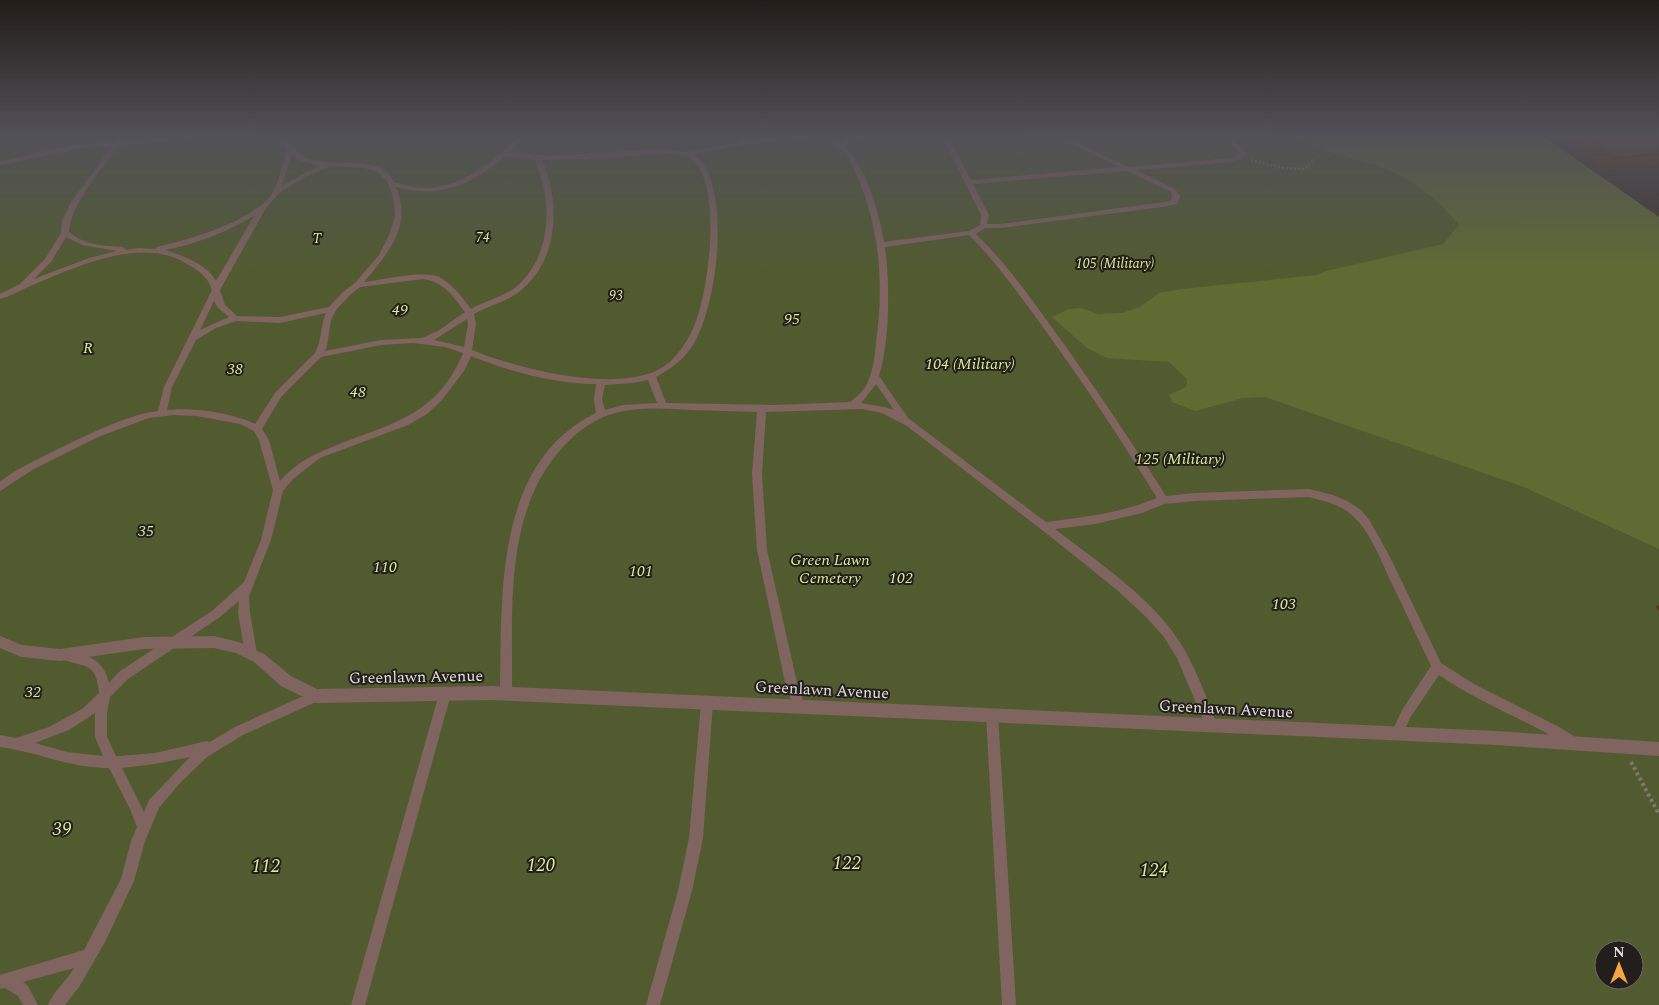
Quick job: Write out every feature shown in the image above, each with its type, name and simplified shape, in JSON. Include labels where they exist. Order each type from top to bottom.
[{"type":"street","name":"Greenlawn Avenue","points":[[0,642],[21,651],[60,656],[118,646],[172,642],[214,642],[240,648],[251,654],[286,681],[316,696],[506,694],[1211,725],[1659,749]]},
{"type":"lane","points":[[23,286],[48,260],[65,233],[66,221],[75,202],[90,181]]},
{"type":"lane","points":[[277,192],[280,181]]},
{"type":"lane","points":[[162,413],[168,387],[215,291],[263,208],[277,192],[295,181]]},
{"type":"lane","points":[[257,429],[278,395],[318,356],[323,346],[327,320],[332,309],[347,293],[358,285],[378,261],[396,228],[400,212],[391,181]]},
{"type":"lane","points":[[393,184],[418,191],[446,190],[466,181]]},
{"type":"lane","points":[[420,342],[446,331],[470,313],[507,297],[529,278],[544,252],[550,218],[549,186],[547,181]]},
{"type":"lane","points":[[318,356],[372,345],[420,342],[443,344],[496,362],[591,381],[626,380],[651,376],[669,366],[684,352],[704,312],[710,289],[713,264],[714,225],[706,181]]},
{"type":"lane","points":[[852,406],[867,392],[875,376],[884,318],[885,296],[881,245],[874,209],[862,181]]},
{"type":"lane","points":[[982,181],[969,182],[985,215],[983,226]]},
{"type":"lane","points":[[881,245],[970,233],[983,226],[1001,226],[1174,202],[1176,196],[1174,191],[1153,181]]},
{"type":"lane","points":[[0,297],[23,286],[98,258],[139,250],[176,246],[213,234],[246,219],[263,208]]},
{"type":"lane","points":[[65,233],[70,238],[96,246],[139,250]]},
{"type":"lane","points":[[970,233],[1004,268],[1054,335],[1102,404],[1163,500]]},
{"type":"lane","points":[[156,249],[191,261],[214,280],[219,306],[235,318]]},
{"type":"lane","points":[[251,654],[244,613],[244,596],[266,540],[278,490],[290,476],[317,456],[405,423],[424,412],[451,383],[461,369],[468,352],[472,330],[470,313],[453,291],[437,280],[423,277],[358,285]]},
{"type":"lane","points":[[192,338],[213,326],[235,318],[280,320],[332,309]]},
{"type":"lane","points":[[651,376],[662,405]]},
{"type":"lane","points":[[875,376],[907,421],[927,439],[1045,526],[1146,610],[1169,635],[1196,686],[1211,725]]},
{"type":"lane","points":[[601,381],[598,399],[601,414]]},
{"type":"lane","points":[[506,694],[512,556],[525,500],[534,479],[549,457],[569,435],[589,419],[601,414],[631,407],[662,405],[762,408],[852,406],[886,411],[907,421]]},
{"type":"lane","points":[[762,408],[757,474],[762,550],[792,687],[800,707]]},
{"type":"lane","points":[[0,481],[11,478],[95,435],[148,414],[197,413],[242,421],[257,429],[264,440],[278,490]]},
{"type":"lane","points":[[0,487],[11,478]]},
{"type":"lane","points":[[1045,526],[1121,514],[1163,500],[1195,497],[1309,493],[1343,504],[1357,513],[1385,557],[1437,667],[1453,679],[1549,726],[1574,743]]},
{"type":"lane","points":[[17,743],[45,735],[94,709],[124,675],[216,614],[231,602],[250,582]]},
{"type":"lane","points":[[60,656],[92,661],[100,670],[104,680],[105,696],[101,713],[101,737],[136,805],[144,827]]},
{"type":"lane","points":[[1397,734],[1411,706],[1437,667]]},
{"type":"lane","points":[[358,1005],[445,694]]},
{"type":"lane","points":[[56,1005],[74,982],[89,956],[127,881],[144,827],[154,804],[176,779],[204,753],[256,723],[316,696]]},
{"type":"lane","points":[[653,1005],[686,891],[696,838],[707,703]]},
{"type":"lane","points":[[992,715],[1010,1005]]},
{"type":"lane","points":[[0,741],[17,743],[68,758],[113,762],[180,754],[217,745]]},
{"type":"lane","points":[[4,981],[89,956]]},
{"type":"lane","points":[[4,981],[23,990],[31,1005]]},
{"type":"path","points":[[1622,746],[1659,814]]},
{"type":"green space","name":"Green Lawn Cemetery","points":[[0,181],[1607,181],[1659,217],[1659,1005],[0,1005]]},
{"type":"green space","points":[[1410,181],[1607,181],[1659,217],[1659,549],[1524,487],[1265,397],[1243,398],[1195,411],[1172,402],[1169,395],[1186,387],[1187,379],[1169,362],[1107,358],[1087,348],[1052,317],[1069,309],[1081,308],[1098,314],[1122,313],[1140,307],[1159,293],[1317,275],[1326,271],[1443,244],[1459,225],[1428,194]]},
{"type":"park label","name":"74","points":[[483,237]]},
{"type":"park label","name":"T","points":[[317,238]]},
{"type":"park label","name":"105 (Military)","points":[[1115,263]]},
{"type":"park label","name":"93","points":[[616,295]]},
{"type":"park label","name":"49","points":[[400,310]]},
{"type":"park label","name":"95","points":[[792,319]]},
{"type":"park label","name":"R","points":[[88,348]]},
{"type":"park label","name":"104 (Military)","points":[[970,364]]},
{"type":"park label","name":"38","points":[[235,369]]},
{"type":"park label","name":"48","points":[[358,392]]},
{"type":"park label","name":"125 (Military)","points":[[1180,459]]},
{"type":"park label","name":"35","points":[[146,531]]},
{"type":"park label","name":"110","points":[[385,567]]},
{"type":"park label","name":"101","points":[[641,571]]},
{"type":"park label","name":"102","points":[[901,578]]},
{"type":"park label","name":"103","points":[[1284,604]]},
{"type":"park label","name":"32","points":[[33,692]]},
{"type":"park label","name":"39","points":[[62,829]]},
{"type":"park label","name":"122","points":[[847,863]]},
{"type":"park label","name":"120","points":[[541,865]]},
{"type":"park label","name":"112","points":[[266,866]]},
{"type":"park label","name":"124","points":[[1154,870]]}]
